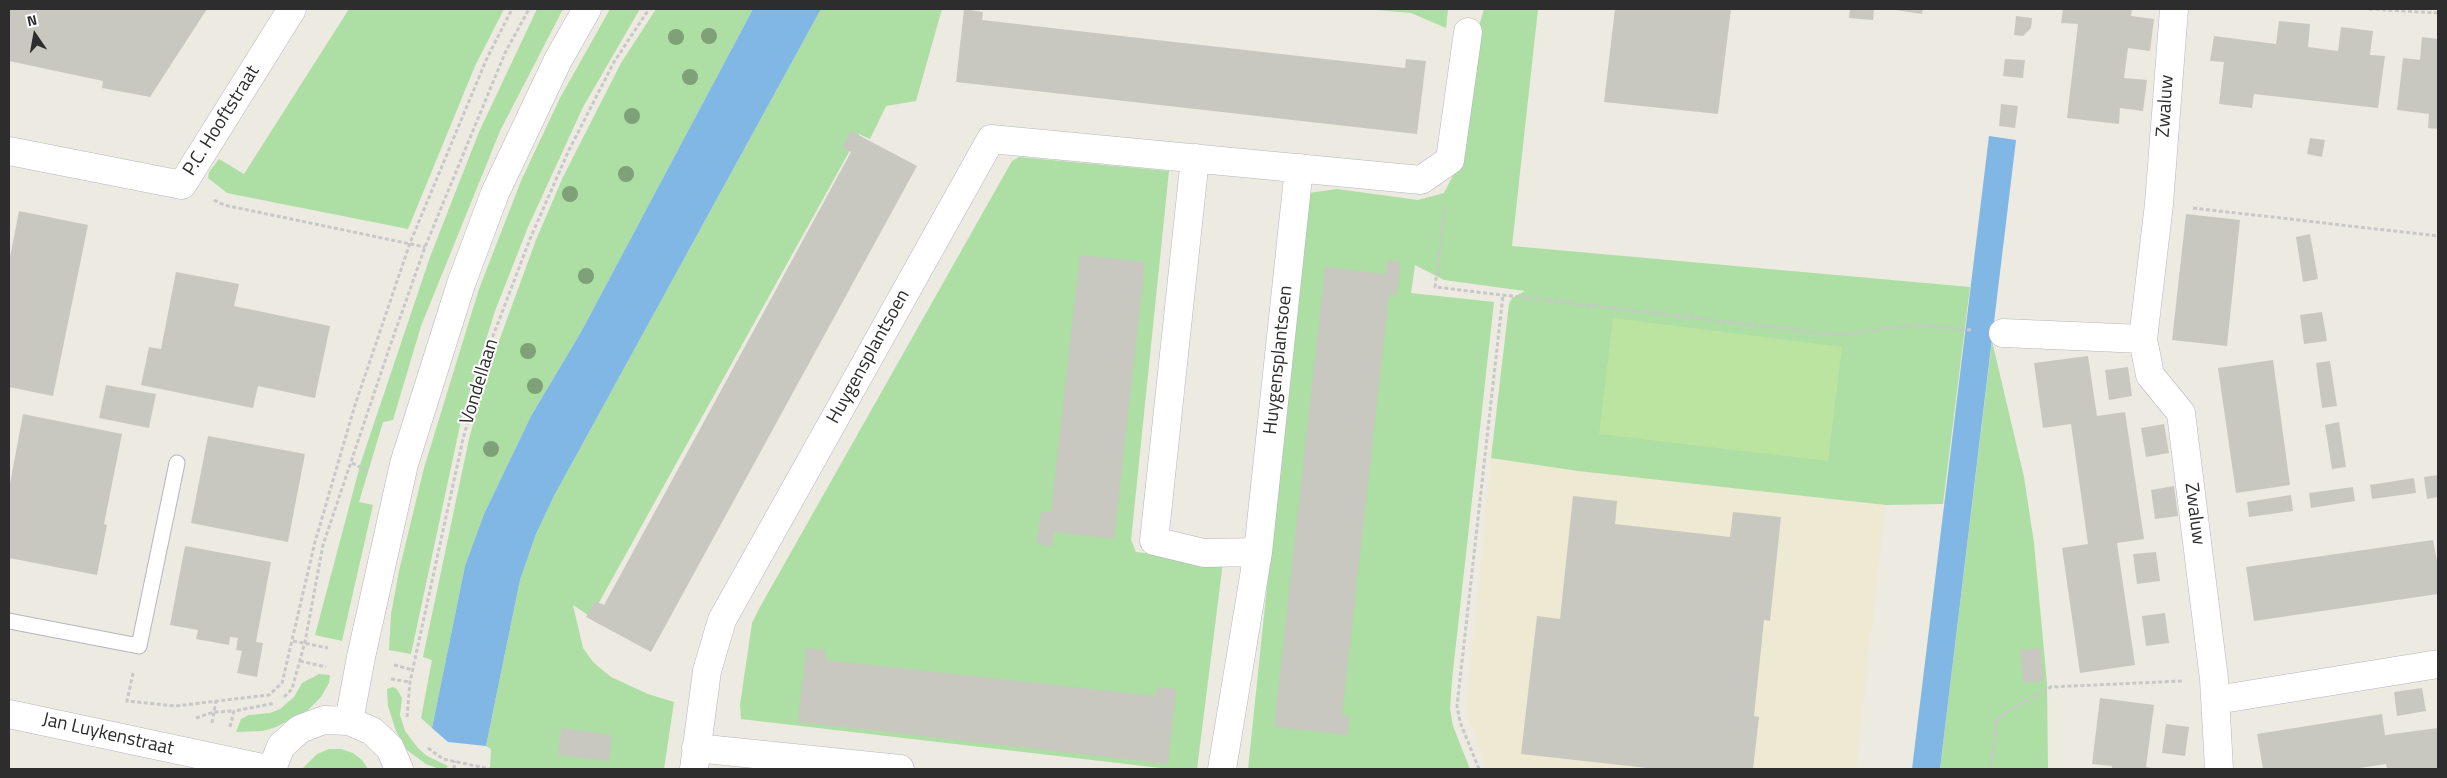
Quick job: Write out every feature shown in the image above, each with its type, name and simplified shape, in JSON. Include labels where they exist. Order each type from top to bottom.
[{"type":"street","name":"P.C. Hooftstraat","points":[[9,151],[182,185],[292,9]]},
{"type":"street","points":[[350,721],[361,657],[404,464],[461,284],[495,193],[558,60],[587,9]]},
{"type":"street","name":"Zwaluw","points":[[2174,9],[2160,194],[2143,339],[2150,375],[2181,413],[2215,690],[2219,769]]},
{"type":"street","points":[[1450,160],[1468,32]]},
{"type":"street","name":"Huygensplantsoen","points":[[695,759],[707,671],[722,620],[991,139],[1422,180],[1450,160]]},
{"type":"street","points":[[1195,158],[1154,540],[1204,553],[1258,552]]},
{"type":"street","name":"Huygensplantsoen","points":[[1222,769],[1258,552],[1299,168]]},
{"type":"street","points":[[2003,333],[2143,339]]},
{"type":"street","points":[[2215,690],[2438,664]]},
{"type":"street","name":"Jan Luykenstraat","points":[[9,714],[267,769]]},
{"type":"street","points":[[272,769],[281,746],[300,729],[324,720],[350,721],[372,731],[390,748],[399,769]]},
{"type":"street","points":[[695,759],[900,769]]},
{"type":"lane","points":[[9,621],[138,646],[178,464]]},
{"type":"path","points":[[138,646],[127,702],[175,706],[269,695],[282,683],[315,542],[345,441],[410,243],[487,58],[512,9]]},
{"type":"path","points":[[224,760],[234,711],[280,702],[292,689],[300,661],[323,545],[425,247],[505,52],[530,9]]},
{"type":"path","name":"Vondellaan","points":[[410,725],[406,708],[410,682],[463,439],[490,344],[530,239],[568,152],[614,62],[649,9]]},
{"type":"path","points":[[2368,9],[2438,13]]},
{"type":"path","points":[[1450,160],[1435,287],[1840,335],[1914,325],[1934,326]]},
{"type":"path","points":[[182,185],[224,205],[425,247]]},
{"type":"path","points":[[2160,194],[2438,236]]},
{"type":"path","points":[[1479,769],[1460,722],[1457,706],[1503,295]]},
{"type":"path","points":[[352,463],[369,471]]},
{"type":"path","points":[[1991,769],[1998,718],[2051,686],[2215,690]]},
{"type":"path","points":[[423,743],[443,759],[490,769]]},
{"type":"path","points":[[454,769],[455,761]]},
{"type":"shaded area","points":[[1491,458],[1578,471],[1886,505],[1856,769],[1485,769],[1466,709]]},
{"type":"green space","points":[[349,9],[504,9],[475,66],[408,229],[227,193],[208,178],[209,172],[219,159],[244,174]]},
{"type":"green space","points":[[537,9],[563,9],[500,131],[421,326],[393,420],[383,422],[359,502],[373,505],[342,641],[315,635],[361,462],[430,257],[479,132]]},
{"type":"green space","points":[[610,9],[640,9],[583,107],[528,227],[495,311],[462,416],[411,654],[389,650],[391,614],[399,571],[424,468],[479,289],[521,181],[560,98]]},
{"type":"green space","points":[[656,9],[753,9],[581,332],[531,416],[484,514],[465,566],[432,728],[421,718],[432,660],[423,657],[469,439],[488,371],[536,240],[563,177],[621,63]]},
{"type":"green space","points":[[821,9],[942,9],[916,101],[886,106],[870,139],[859,134],[591,617],[573,605],[583,648],[593,662],[611,677],[648,694],[674,702],[664,769],[490,769],[491,749],[486,746],[520,580],[536,534],[554,496]]},
{"type":"green space","points":[[1364,9],[1448,9],[1446,28],[1411,13]]},
{"type":"green space","points":[[1484,9],[1538,9],[1512,246],[1970,287],[1943,504],[1886,505],[1578,471],[1491,458],[1509,304],[1512,298],[1525,291],[1444,280],[1415,265],[1411,293],[1494,302],[1450,709],[1453,726],[1470,769],[1248,769],[1308,193],[1337,189],[1418,200],[1444,193],[1466,150],[1476,36]]},
{"type":"green space","points":[[1019,157],[1169,171],[1131,540],[1136,552],[1223,562],[1197,769],[1169,769],[741,719],[740,705],[752,623],[1012,161]]},
{"type":"green space","points":[[1613,318],[1842,347],[1828,461],[1599,434]]},
{"type":"green space","points":[[1992,341],[2024,477],[2034,543],[2047,683],[2048,769],[1940,769]]},
{"type":"green space","points":[[319,674],[330,675],[329,683],[321,697],[308,710],[276,727],[263,731],[236,732],[241,719],[249,715],[270,713],[280,709],[294,697],[302,683]]},
{"type":"green space","points":[[393,687],[397,689],[402,698],[400,715],[405,731],[418,748],[427,756],[448,766],[446,769],[439,769],[426,764],[407,750],[396,731],[388,706],[387,689]]},
{"type":"green space","points":[[329,749],[341,749],[353,753],[362,760],[368,769],[302,769],[317,754]]},
{"type":"water","points":[[753,9],[821,9],[554,496],[536,534],[520,580],[486,746],[448,742],[432,728],[465,566],[484,514],[531,416],[581,332]]},
{"type":"water","points":[[1989,136],[2016,140],[1940,769],[1912,769]]},
{"type":"building","points":[[9,9],[207,9],[150,97],[102,88],[103,81],[9,61]]},
{"type":"building","points":[[964,9],[983,12],[982,20],[1405,68],[1406,59],[1426,61],[1417,134],[956,82]]},
{"type":"building","points":[[1615,9],[1731,9],[1718,114],[1604,102]]},
{"type":"building","points":[[1850,9],[1874,9],[1873,20],[1849,18]]},
{"type":"building","points":[[1889,9],[1923,9],[1922,14]]},
{"type":"building","points":[[2063,9],[2132,9],[2131,16],[2154,19],[2150,51],[2128,48],[2124,78],[2147,80],[2143,111],[2120,108],[2119,124],[2067,118],[2078,24],[2061,23]]},
{"type":"building","points":[[2016,16],[2032,18],[2031,28],[2023,36],[2014,35]]},
{"type":"building","points":[[2279,21],[2310,24],[2308,47],[2338,51],[2341,27],[2373,31],[2370,55],[2385,56],[2378,108],[2254,94],[2252,108],[2219,104],[2224,62],[2210,61],[2214,36],[2276,44]]},
{"type":"building","points":[[2422,37],[2438,39],[2438,129],[2428,128],[2429,114],[2397,110],[2403,58],[2420,60]]},
{"type":"building","points":[[2005,59],[2025,60],[2023,78],[2003,76]]},
{"type":"building","points":[[2001,104],[2018,106],[2015,128],[1999,126]]},
{"type":"building","points":[[851,131],[917,166],[651,652],[586,617],[595,601],[604,605],[851,152],[842,147]]},
{"type":"building","points":[[2310,138],[2325,140],[2322,157],[2307,154]]},
{"type":"building","points":[[19,211],[88,225],[53,396],[9,387],[9,262]]},
{"type":"building","points":[[2186,214],[2240,220],[2227,346],[2172,340]]},
{"type":"building","points":[[2310,234],[2318,279],[2303,282],[2296,237]]},
{"type":"building","points":[[1080,255],[1145,262],[1114,539],[1054,532],[1052,546],[1037,544],[1041,512],[1051,512]]},
{"type":"building","points":[[1387,261],[1401,262],[1397,295],[1389,294],[1342,715],[1350,716],[1348,735],[1274,727],[1325,267],[1386,274]]},
{"type":"building","points":[[176,272],[239,284],[234,306],[330,326],[315,398],[258,386],[253,408],[141,385],[149,347],[161,349]]},
{"type":"building","points":[[2322,312],[2327,341],[2304,344],[2300,315]]},
{"type":"building","points":[[2088,356],[2097,416],[2125,412],[2144,539],[2117,543],[2135,665],[2080,673],[2062,548],[2088,544],[2071,424],[2043,428],[2034,363]]},
{"type":"building","points":[[2273,360],[2290,485],[2236,493],[2218,368]]},
{"type":"building","points":[[2330,361],[2337,406],[2322,408],[2316,363]]},
{"type":"building","points":[[2128,367],[2132,396],[2109,400],[2105,370]]},
{"type":"building","points":[[106,385],[156,394],[149,428],[99,418]]},
{"type":"building","points":[[23,414],[122,434],[104,524],[107,525],[97,575],[9,558],[9,489]]},
{"type":"building","points":[[2339,422],[2346,467],[2332,469],[2325,425]]},
{"type":"building","points":[[2164,424],[2169,453],[2146,457],[2141,428]]},
{"type":"building","points":[[208,436],[305,454],[288,542],[191,523]]},
{"type":"building","points":[[2438,475],[2438,497],[2427,499],[2424,477]]},
{"type":"building","points":[[2414,478],[2416,493],[2372,499],[2370,485]]},
{"type":"building","points":[[2174,486],[2178,516],[2155,519],[2151,490]]},
{"type":"building","points":[[2353,487],[2355,501],[2311,508],[2309,493]]},
{"type":"building","points":[[2291,495],[2293,511],[2249,517],[2247,502]]},
{"type":"building","points":[[1573,496],[1617,501],[1615,524],[1730,537],[1733,512],[1781,517],[1770,621],[1764,620],[1754,716],[1759,717],[1753,769],[1656,769],[1521,754],[1537,616],[1560,619]]},
{"type":"building","points":[[2433,540],[2438,566],[2438,594],[2254,621],[2246,567]]},
{"type":"building","points":[[185,546],[271,562],[256,642],[263,643],[257,677],[237,673],[242,651],[236,650],[238,638],[230,637],[229,645],[196,639],[198,630],[170,625]]},
{"type":"building","points":[[2156,552],[2160,581],[2137,584],[2133,554]]},
{"type":"building","points":[[2165,613],[2169,643],[2146,646],[2142,616]]},
{"type":"building","points":[[806,648],[826,650],[825,660],[1156,696],[1157,687],[1176,689],[1168,764],[798,722]]},
{"type":"building","points":[[2040,648],[2044,681],[2023,683],[2020,650]]},
{"type":"building","points":[[2422,688],[2426,711],[2397,716],[2394,692]]},
{"type":"building","points":[[2100,698],[2154,705],[2146,767],[2158,769],[2112,769],[2112,766],[2092,764]]},
{"type":"building","points":[[2382,714],[2385,735],[2438,728],[2438,769],[2387,769],[2386,764],[2353,769],[2263,769],[2257,734]]},
{"type":"building","points":[[2166,724],[2189,727],[2185,756],[2162,753]]},
{"type":"building","points":[[561,728],[612,735],[609,761],[558,755]]}]
